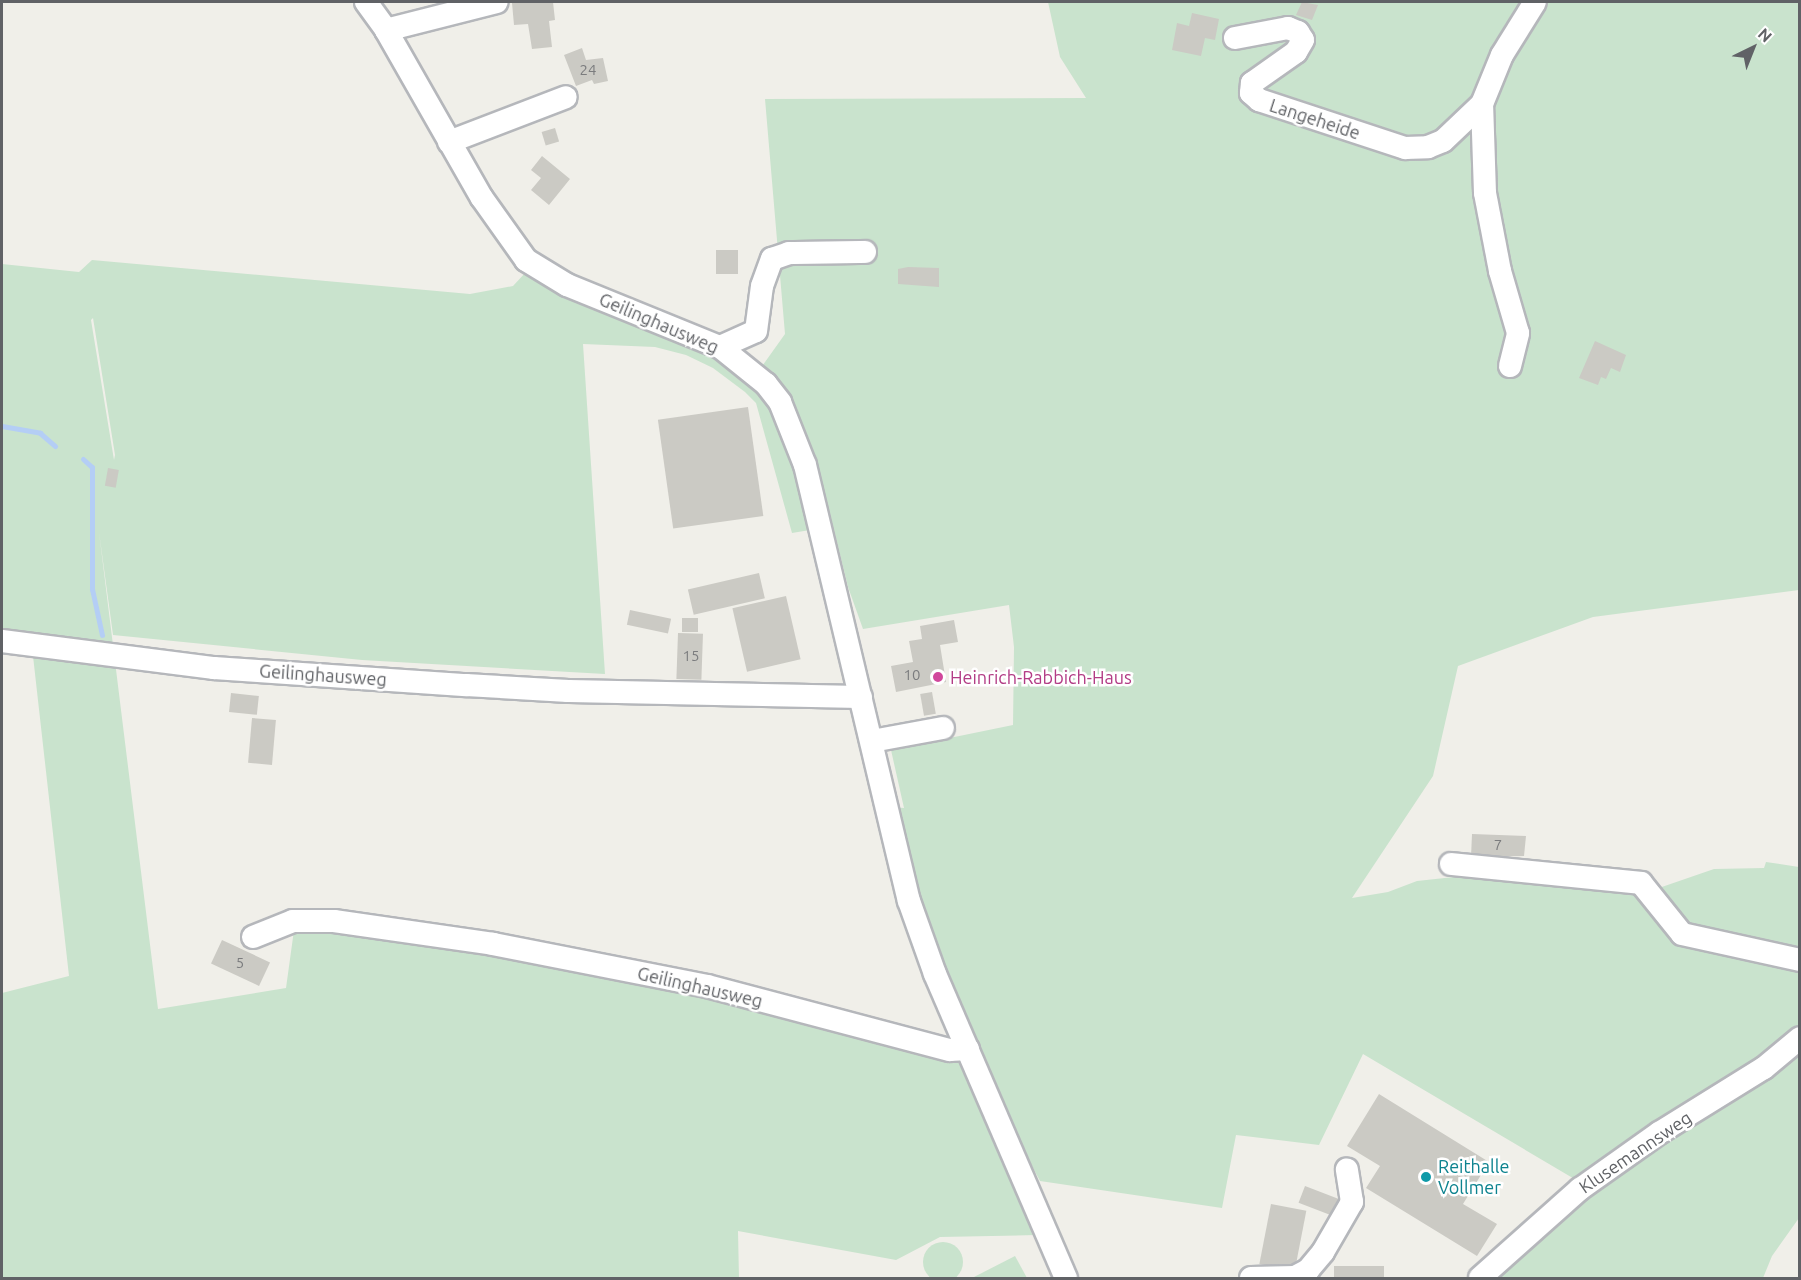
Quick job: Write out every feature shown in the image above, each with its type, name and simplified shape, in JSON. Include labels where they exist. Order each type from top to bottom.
[{"type":"street","name":"Geilinghausweg","points":[[366,2],[386,30],[449,142],[507,238],[538,270],[720,347],[766,384],[794,431],[872,741],[909,901],[968,1049],[1066,1278]]},
{"type":"street","points":[[386,30],[497,2]]},
{"type":"street","name":"Langeheide","points":[[1510,366],[1518,333],[1500,271],[1485,193],[1482,104],[1502,55],[1534,2]]},
{"type":"street","name":"Langeheide","points":[[1235,38],[1288,28],[1298,32],[1303,40],[1296,52],[1252,82],[1251,93],[1259,100],[1405,147],[1428,147],[1443,141],[1482,104]]},
{"type":"street","points":[[449,142],[566,97]]},
{"type":"street","points":[[720,347],[756,331],[763,278],[772,259],[789,254],[865,252]]},
{"type":"street","name":"Geilinghausweg","points":[[2,641],[214,668],[488,686],[861,697]]},
{"type":"street","points":[[872,741],[943,728]]},
{"type":"street","points":[[1451,864],[1641,884],[1682,934],[1800,960]]},
{"type":"street","name":"Geilinghausweg","points":[[253,937],[293,921],[333,921],[493,944],[707,986],[950,1050],[968,1049]]},
{"type":"street","name":"Klusemannsweg","points":[[1480,1278],[1580,1189],[1659,1133],[1764,1068],[1800,1038]]},
{"type":"street","points":[[1251,1278],[1295,1277],[1308,1270],[1323,1252],[1352,1202],[1347,1169]]},
{"type":"green space","points":[[1048,2],[1799,2],[1799,590],[1593,617],[1458,666],[1433,776],[1352,898],[1388,892],[1417,881],[1491,873],[1656,889],[1714,869],[1764,868],[1766,862],[1799,867],[1799,1218],[1772,1256],[1763,1278],[1494,1278],[1588,1187],[1363,1054],[1319,1145],[1236,1135],[1222,1208],[1040,1181],[969,1047],[936,974],[890,807],[904,808],[891,750],[1013,725],[1014,647],[1009,605],[863,629],[848,587],[817,461],[783,395],[760,369],[785,334],[765,99],[1086,98],[1060,57]]},
{"type":"green space","points":[[92,260],[470,294],[513,286],[526,272],[717,352],[775,401],[816,529],[792,533],[756,403],[745,392],[713,368],[686,355],[655,347],[583,344],[605,674],[362,660],[113,635],[99,532],[158,1009],[286,988],[294,930],[313,928],[483,946],[968,1052],[1036,1235],[940,1237],[896,1260],[738,1231],[739,1278],[2,1278],[2,993],[69,976],[33,656],[2,651],[2,264],[79,272]],"holes":[[[93,318],[114,460],[91,320]]]},
{"type":"green space","points":[[943,1242],[957,1248],[963,1262],[957,1276],[943,1282],[929,1276],[923,1262],[929,1248]]},
{"type":"green space","points":[[1015,1256],[1027,1278],[974,1278],[974,1277]]},
{"type":"building","points":[[553,2],[555,20],[549,21],[552,47],[532,49],[528,24],[514,25],[512,3]]},
{"type":"building","points":[[1302,2],[1318,5],[1312,20],[1296,15]]},
{"type":"building","points":[[1192,13],[1219,19],[1215,40],[1205,38],[1201,56],[1172,50],[1177,23],[1189,26]]},
{"type":"building","points":[[582,48],[586,60],[603,58],[608,81],[594,84],[592,80],[576,86],[564,55]]},
{"type":"building","points":[[555,128],[559,141],[546,145],[542,132]]},
{"type":"building","points":[[542,156],[570,179],[549,205],[531,190],[541,178],[531,170]]},
{"type":"building","points":[[716,250],[738,250],[738,274],[716,274]]},
{"type":"building","points":[[939,268],[939,287],[898,284],[898,269]]},
{"type":"building","points":[[1595,341],[1626,355],[1620,372],[1611,368],[1606,379],[1601,377],[1598,385],[1579,378]]},
{"type":"building","points":[[748,407],[763,516],[673,529],[658,420]]},
{"type":"building","points":[[108,468],[119,470],[116,488],[105,486]]},
{"type":"building","points":[[759,573],[765,598],[694,615],[688,589]]},
{"type":"building","points":[[786,596],[801,659],[747,672],[732,608]]},
{"type":"building","points":[[630,610],[671,619],[668,633],[627,625]]},
{"type":"building","points":[[682,618],[698,618],[698,632],[682,632]]},
{"type":"building","points":[[954,620],[958,642],[940,645],[946,682],[896,692],[891,666],[913,662],[909,641],[922,639],[920,626]]},
{"type":"building","points":[[678,633],[703,634],[701,680],[676,679]]},
{"type":"building","points":[[932,692],[936,714],[924,716],[920,694]]},
{"type":"building","points":[[231,693],[259,696],[257,715],[229,712]]},
{"type":"building","points":[[252,718],[276,720],[272,765],[248,763]]},
{"type":"building","points":[[1472,834],[1526,836],[1524,856],[1471,857]]},
{"type":"building","points":[[222,940],[270,962],[259,986],[211,964]]},
{"type":"building","name":"Reithalle Vollmer","points":[[1379,1094],[1489,1162],[1463,1204],[1497,1224],[1477,1256],[1366,1188],[1380,1166],[1347,1146]]},
{"type":"building","points":[[1305,1186],[1341,1200],[1335,1217],[1299,1203]]},
{"type":"building","points":[[1271,1204],[1306,1211],[1295,1271],[1259,1264]]},
{"type":"building","points":[[1334,1266],[1384,1266],[1384,1278],[1334,1278]]},
{"type":"waterway","points":[[2,426],[40,433],[55,446]]},
{"type":"waterway","points":[[83,459],[92,467],[92,589],[102,635]]},
{"type":"place","name":"Heinrich-Rabbich-Haus","points":[[938,677]]},
{"type":"place","name":"Reithalle Vollmer","points":[[1426,1177]]}]
